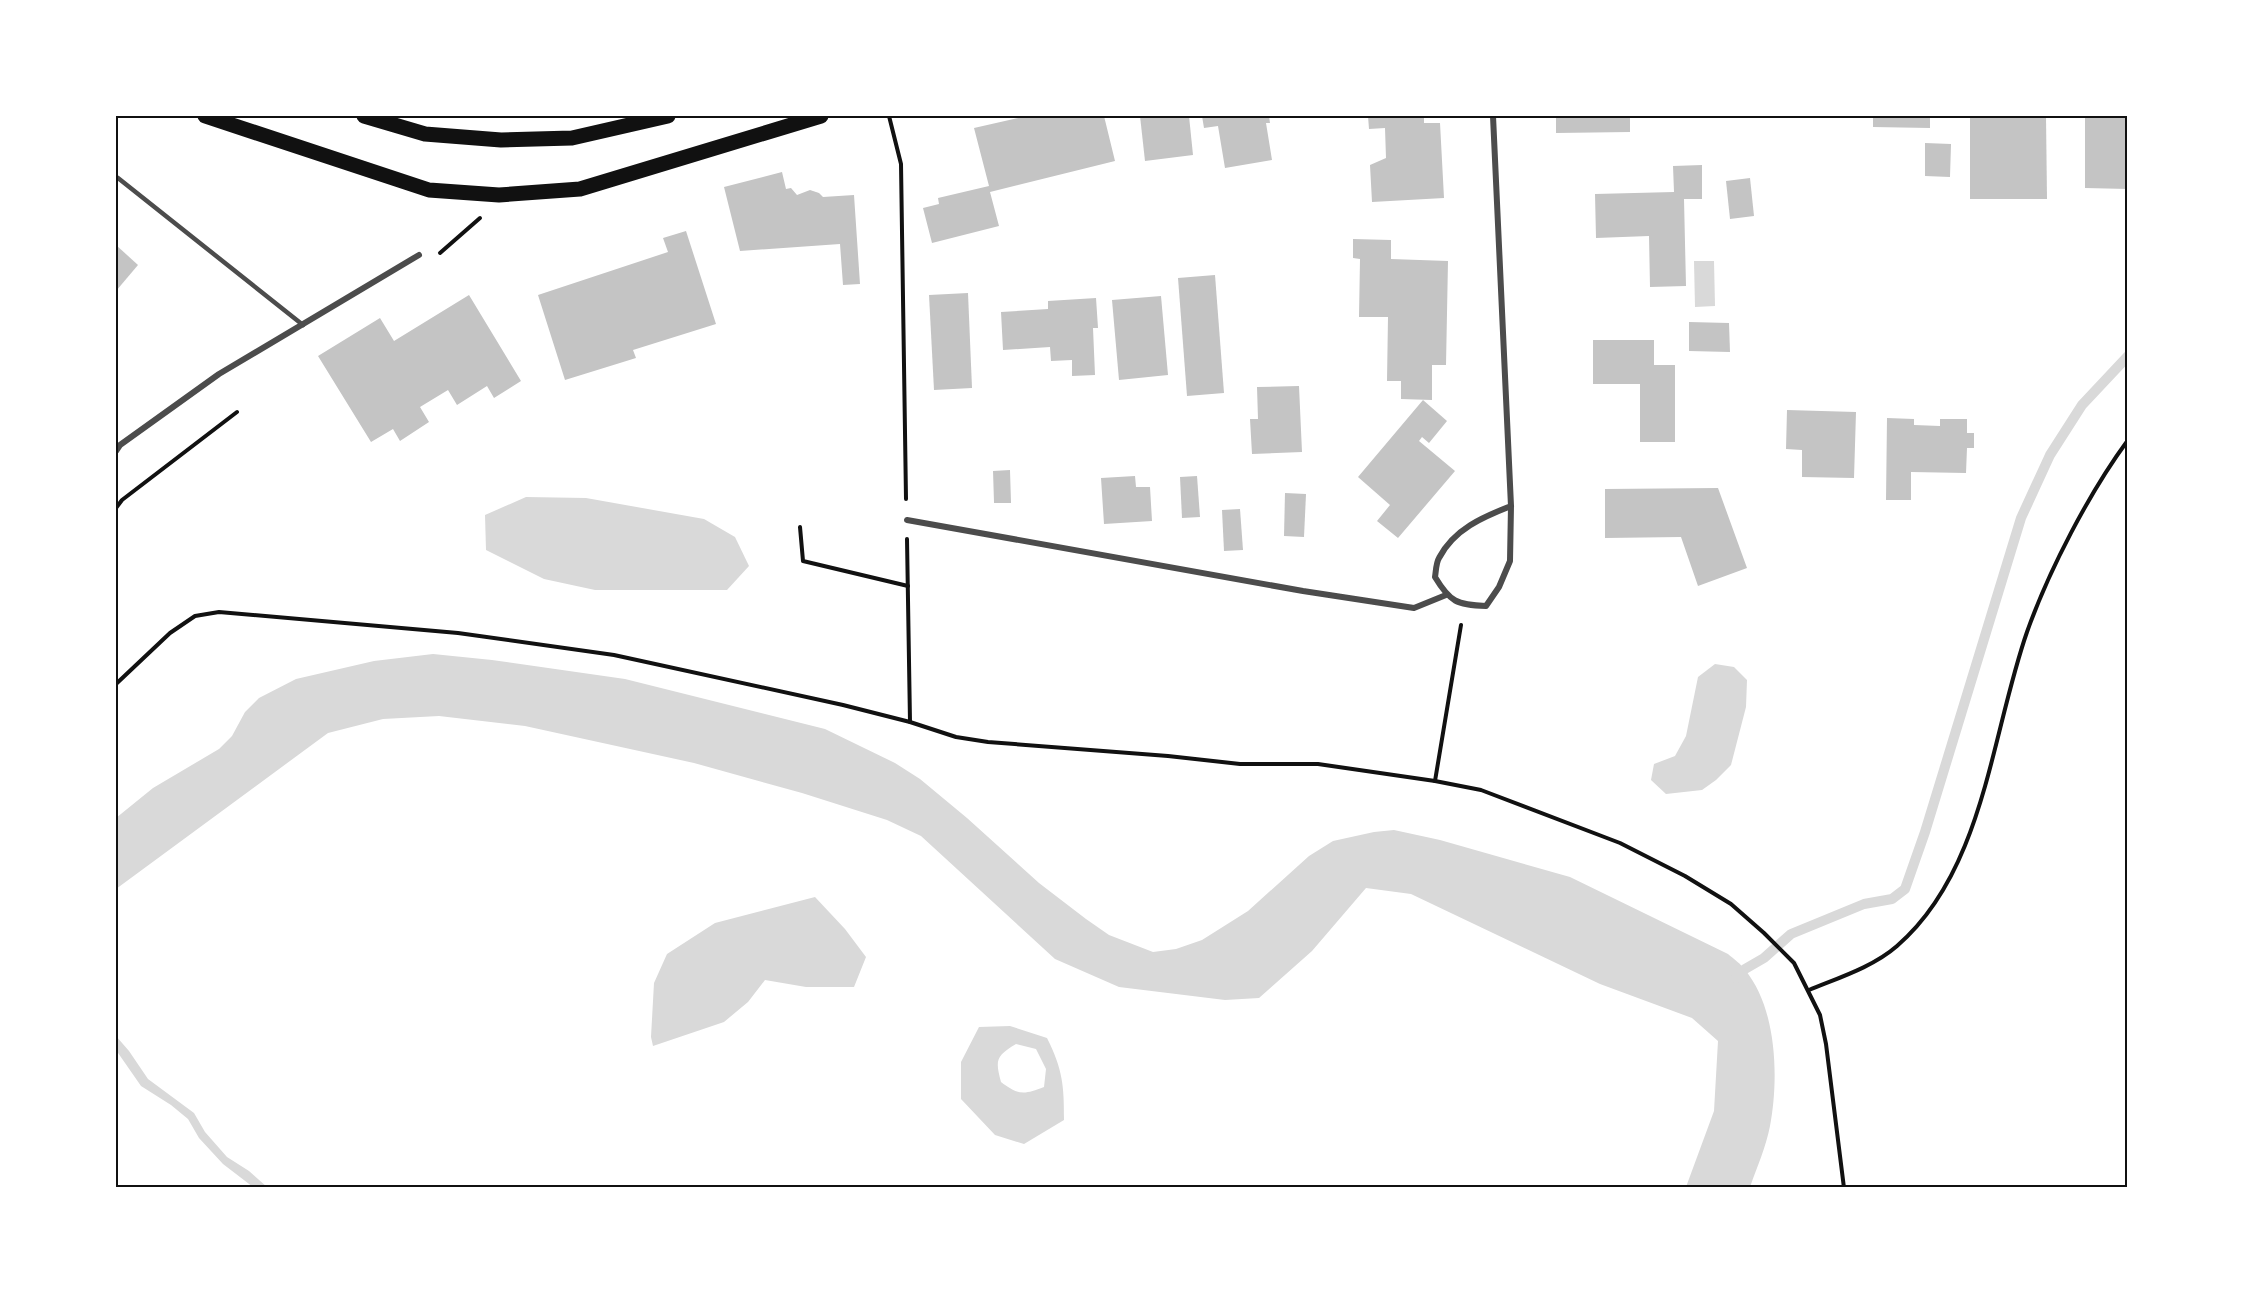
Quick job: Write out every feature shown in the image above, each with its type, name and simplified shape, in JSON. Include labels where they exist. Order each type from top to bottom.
[{"type":"main road","points":[[205,116],[429,190],[499,195],[580,189],[821,116]]},
{"type":"main road","points":[[364,116],[425,134],[501,141],[572,138],[668,116]]},
{"type":"street","points":[[1493,116],[1511,506],[1510,561],[1499,587],[1486,606],[1464,605],[1446,595],[1435,577],[1439,559],[1457,536],[1477,519],[1511,506]]},
{"type":"street","points":[[116,450],[219,374],[419,255]]},
{"type":"street","points":[[907,520],[1314,593],[1414,608],[1446,595]]},
{"type":"lane","points":[[118,178],[303,325]]},
{"type":"path","points":[[890,116],[901,164],[910,722]]},
{"type":"path","points":[[433,259],[477,222],[499,195]]},
{"type":"path","points":[[116,508],[122,500],[237,412]]},
{"type":"path","points":[[1809,990],[1854,972],[1897,946],[1940,896],[1956,868],[1971,832],[2031,622],[2053,570],[2090,499],[2127,440]]},
{"type":"path","points":[[800,527],[803,561],[908,586]]},
{"type":"path","points":[[1435,781],[1464,605]]},
{"type":"path","points":[[116,684],[170,633],[195,616],[219,612],[458,633],[614,655],[910,722],[956,737],[988,742],[1240,764],[1318,764],[1481,790],[1620,843],[1694,881],[1731,904],[1794,963],[1820,1015],[1826,1044],[1844,1188]]},
{"type":"shaded area","points":[[1694,261],[1714,261],[1715,306],[1695,307]]},
{"type":"shaded area","points":[[526,497],[586,498],[704,519],[735,537],[749,566],[727,590],[595,590],[544,579],[486,550],[485,515]]},
{"type":"shaded area","points":[[433,654],[625,679],[825,729],[895,763],[920,779],[1039,883],[1086,919],[1109,935],[1153,952],[1176,949],[1202,940],[1248,911],[1309,856],[1333,841],[1374,832],[1394,830],[1440,840],[1570,877],[1728,954],[1743,968],[1756,986],[1764,1004],[1773,1045],[1774,1087],[1768,1134],[1750,1187],[1686,1187],[1714,1111],[1718,1041],[1692,1018],[1600,984],[1411,894],[1366,888],[1312,951],[1259,998],[1225,1000],[1119,987],[1055,959],[921,836],[887,820],[802,793],[694,763],[525,726],[439,716],[383,719],[328,733],[116,889],[116,818],[153,788],[219,749],[232,736],[245,712],[259,698],[296,679],[374,661]]},
{"type":"shaded area","points":[[1715,664],[1734,667],[1747,680],[1746,707],[1731,765],[1702,790],[1666,794],[1651,780],[1654,764],[1675,756],[1686,736],[1698,677]]},
{"type":"shaded area","points":[[815,897],[845,929],[866,957],[854,987],[806,987],[765,980],[748,1002],[724,1022],[653,1046],[651,1037],[654,983],[667,954],[715,923]]},
{"type":"shaded area","points":[[1010,1026],[1047,1038],[1062,1078],[1064,1120],[1024,1144],[995,1135],[961,1099],[961,1062],[979,1027]],"holes":[[[1016,1044],[1036,1049],[1046,1069],[1044,1087],[1021,1092],[1001,1082],[998,1063],[1004,1052]]]},
{"type":"shaded area","points":[[116,1036],[148,1079],[194,1113],[205,1132],[227,1157],[249,1171],[267,1187],[253,1187],[223,1164],[199,1138],[188,1119],[141,1086],[116,1050]]},
{"type":"building","points":[[1027,116],[1104,116],[1115,161],[990,192],[999,226],[932,243],[923,208],[939,204],[938,198],[989,186],[974,128]]},
{"type":"building","points":[[1140,116],[1189,116],[1193,155],[1145,161]]},
{"type":"building","points":[[1202,116],[1269,116],[1270,123],[1266,123],[1272,160],[1225,168],[1218,126],[1204,128]]},
{"type":"building","points":[[1368,116],[1424,116],[1424,123],[1440,123],[1444,198],[1372,202],[1370,165],[1386,158],[1385,128],[1369,129]]},
{"type":"building","points":[[1556,116],[1630,116],[1630,132],[1556,133]]},
{"type":"building","points":[[1873,116],[1930,116],[1930,128],[1873,127]]},
{"type":"building","points":[[1970,116],[2046,116],[2047,199],[1970,199]]},
{"type":"building","points":[[2085,116],[2128,116],[2128,189],[2085,188]]},
{"type":"building","points":[[1925,143],[1951,144],[1950,177],[1925,176]]},
{"type":"building","points":[[1702,165],[1702,199],[1684,199],[1686,286],[1650,287],[1649,236],[1596,238],[1595,194],[1674,192],[1673,166]]},
{"type":"building","points":[[782,172],[786,189],[791,188],[797,195],[810,190],[823,197],[854,195],[860,284],[843,285],[840,244],[740,251],[724,187]]},
{"type":"building","points":[[1750,178],[1754,216],[1730,219],[1726,181]]},
{"type":"building","points":[[686,231],[716,324],[633,350],[636,358],[565,380],[538,295],[668,252],[663,238]]},
{"type":"building","points":[[1353,239],[1391,240],[1391,259],[1448,261],[1446,365],[1432,365],[1432,400],[1401,399],[1401,381],[1387,381],[1388,317],[1359,317],[1360,259],[1353,258]]},
{"type":"building","points":[[116,245],[138,265],[116,291]]},
{"type":"building","points":[[1215,275],[1224,393],[1187,396],[1178,278]]},
{"type":"building","points":[[968,293],[972,388],[934,390],[929,295]]},
{"type":"building","points":[[469,295],[521,381],[494,398],[487,386],[457,405],[448,390],[420,407],[429,422],[400,441],[393,429],[371,442],[318,356],[380,318],[394,341]]},
{"type":"building","points":[[1161,296],[1168,375],[1119,380],[1112,300]]},
{"type":"building","points":[[1096,298],[1098,328],[1093,328],[1095,375],[1072,376],[1072,360],[1051,361],[1050,347],[1003,350],[1001,312],[1048,309],[1048,301]]},
{"type":"building","points":[[1689,322],[1729,323],[1730,352],[1689,351]]},
{"type":"building","points":[[1593,340],[1654,340],[1654,365],[1675,365],[1675,442],[1640,442],[1640,384],[1593,384]]},
{"type":"building","points":[[1299,386],[1302,452],[1252,454],[1250,419],[1258,419],[1257,387]]},
{"type":"building","points":[[1423,400],[1447,421],[1429,443],[1422,437],[1419,441],[1455,471],[1398,538],[1377,521],[1390,505],[1358,477]]},
{"type":"building","points":[[1787,410],[1856,412],[1854,478],[1802,477],[1802,450],[1786,449]]},
{"type":"building","points":[[1887,418],[1914,419],[1914,425],[1940,426],[1940,419],[1967,419],[1967,433],[1974,433],[1974,448],[1967,448],[1966,473],[1911,472],[1911,500],[1886,500]]},
{"type":"building","points":[[1010,470],[1011,503],[994,503],[993,471]]},
{"type":"building","points":[[1135,476],[1136,487],[1150,487],[1152,521],[1104,524],[1101,478]]},
{"type":"building","points":[[1197,476],[1200,517],[1182,518],[1180,477]]},
{"type":"building","points":[[1718,488],[1747,568],[1698,586],[1681,537],[1605,538],[1605,489]]},
{"type":"building","points":[[1285,493],[1306,494],[1304,537],[1284,536]]},
{"type":"building","points":[[1240,509],[1243,550],[1224,551],[1222,510]]},
{"type":"waterway","points":[[1736,978],[1745,969],[1764,958],[1791,934],[1864,904],[1892,899],[1905,889],[1925,832],[2021,518],[2050,455],[2082,405],[2128,356]]}]
